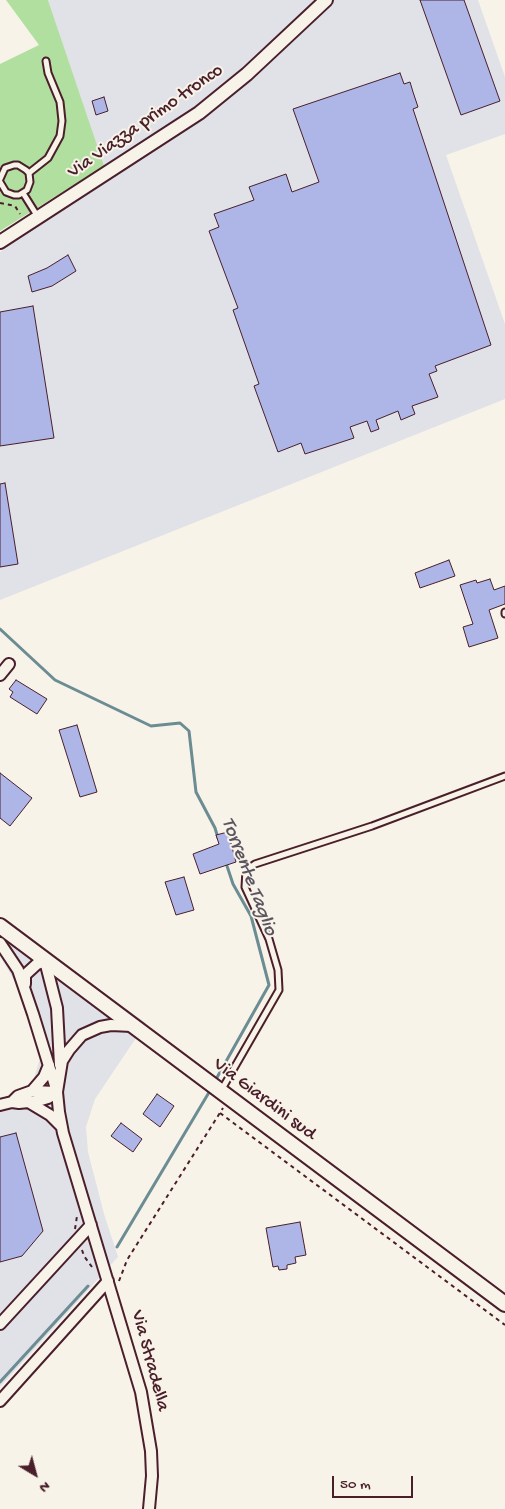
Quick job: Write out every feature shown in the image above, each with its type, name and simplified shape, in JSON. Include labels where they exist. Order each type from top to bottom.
[{"type":"main road","name":"Via Giardini sud","points":[[0,926],[505,1304]]},
{"type":"street","name":"Via Viazza primo tronco","points":[[0,242],[36,213],[199,113],[247,74],[326,0]]},
{"type":"street","points":[[0,675],[8,664]]},
{"type":"street","points":[[0,943],[18,970],[57,1092]]},
{"type":"street","points":[[25,989],[25,975],[37,964],[45,960],[57,1008],[60,1076]]},
{"type":"street","points":[[0,1106],[12,1102],[46,1100],[57,1092],[62,1061],[82,1035],[95,1029],[112,1025],[134,1027]]},
{"type":"street","points":[[32,1091],[44,1076],[49,1065]]},
{"type":"street","points":[[12,1102],[18,1096],[32,1091],[57,1092]]},
{"type":"street","name":"Via Stradella","points":[[57,1092],[62,1127],[141,1392],[149,1429],[152,1464],[149,1509]]},
{"type":"street","points":[[29,1102],[50,1115],[62,1127]]},
{"type":"street","points":[[0,1324],[91,1225]]},
{"type":"street","points":[[0,1401],[108,1281]]},
{"type":"lane","points":[[29,173],[48,158],[60,136],[62,121],[60,102],[48,74],[46,61]]},
{"type":"lane","points":[[14,165],[22,167],[29,173],[29,186],[19,195],[10,195],[0,183],[5,168],[14,165]]},
{"type":"lane","points":[[23,193],[36,213]]},
{"type":"lane","points":[[216,1088],[279,990],[278,970],[269,939],[245,887],[246,870],[255,864],[372,826],[505,776]]},
{"type":"path","points":[[0,203],[15,206],[22,216],[36,213]]},
{"type":"path","points":[[113,1295],[127,1260],[220,1113],[505,1325]]},
{"type":"shaded area","points":[[48,0],[478,0],[505,77],[505,134],[446,155],[505,324],[505,399],[0,600],[0,252],[108,180]]},
{"type":"shaded area","points":[[9,925],[146,1023],[95,1099],[86,1127],[88,1152],[104,1214],[118,1257],[0,1387],[0,1098],[9,1096],[33,1082],[40,1058],[18,987],[0,956],[0,949]]},
{"type":"green space","points":[[6,0],[48,0],[104,166],[0,231],[0,64],[39,45]]},
{"type":"building","points":[[420,0],[464,0],[500,101],[461,115]]},
{"type":"building","points":[[400,73],[404,84],[410,82],[418,107],[413,109],[491,345],[435,366],[437,371],[429,374],[438,397],[412,406],[415,414],[401,420],[398,411],[376,420],[379,429],[371,432],[367,421],[350,427],[354,438],[305,454],[301,443],[278,452],[254,386],[259,384],[233,310],[238,308],[209,231],[219,227],[214,214],[254,200],[249,187],[286,174],[292,192],[319,182],[293,109]]},
{"type":"building","points":[[104,97],[108,111],[96,115],[92,101]]},
{"type":"building","points":[[68,255],[76,271],[52,286],[32,292],[28,276],[47,268]]},
{"type":"building","points":[[33,306],[54,438],[0,446],[0,312]]},
{"type":"building","points":[[5,483],[18,564],[0,567],[0,484]]},
{"type":"building","points":[[449,560],[455,576],[420,588],[415,573]]},
{"type":"building","points":[[490,579],[494,590],[505,586],[505,604],[489,610],[498,638],[469,647],[463,627],[473,624],[460,585],[476,580],[477,583]]},
{"type":"building","points":[[16,680],[47,699],[37,714],[10,697],[13,692],[9,689]]},
{"type":"building","points":[[77,725],[97,792],[80,797],[59,730]]},
{"type":"building","points":[[0,773],[32,798],[10,826],[0,818]]},
{"type":"building","points":[[228,832],[236,862],[200,874],[193,854],[219,844],[216,835]]},
{"type":"building","points":[[184,877],[194,910],[176,915],[165,882]]},
{"type":"building","points":[[157,1094],[174,1106],[160,1127],[143,1114]]},
{"type":"building","points":[[121,1123],[142,1139],[133,1152],[111,1136]]},
{"type":"building","points":[[16,1133],[43,1231],[22,1256],[0,1262],[0,1137]]},
{"type":"building","points":[[300,1222],[306,1255],[295,1257],[296,1263],[287,1265],[287,1269],[279,1270],[278,1266],[273,1267],[266,1228]]},
{"type":"waterway","name":"Torrente Taglio","points":[[0,629],[55,680],[151,726],[180,723],[189,731],[196,792],[215,828],[218,838]]},
{"type":"waterway","name":"Torrente Taglio","points":[[215,1081],[269,985],[251,916],[233,884],[226,863]]},
{"type":"waterway","name":"Torrente Taglio","points":[[117,1247],[211,1089]]},
{"type":"waterway","name":"Torrente Taglio","points":[[0,1382],[88,1286]]}]
